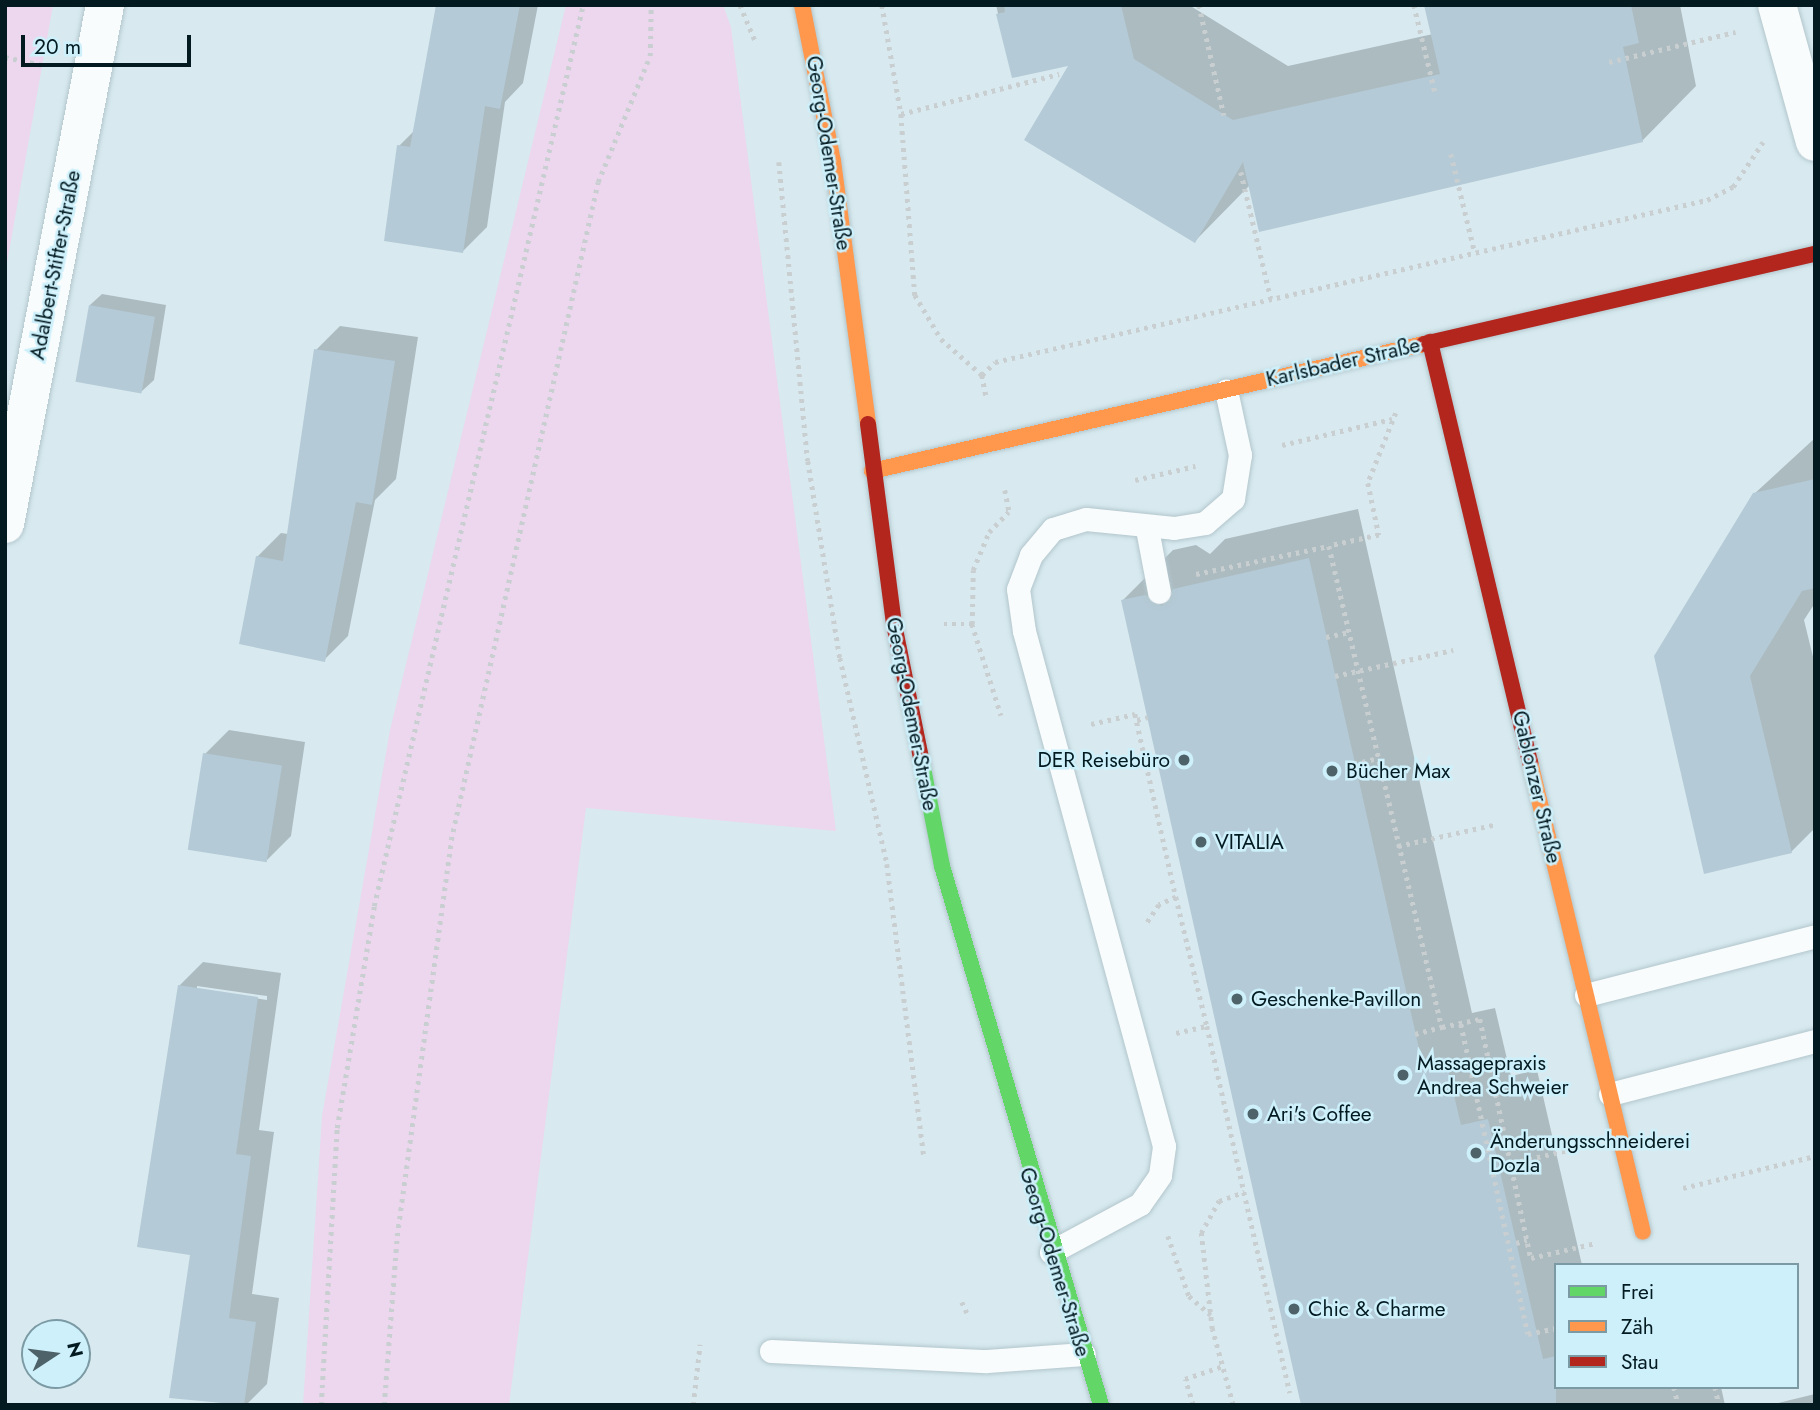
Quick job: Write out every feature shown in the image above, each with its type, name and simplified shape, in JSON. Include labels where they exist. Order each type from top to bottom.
[{"type":"street","name":"Adalbert-Stifter-Straße","points":[[5,524],[105,5]]},
{"type":"street","name":"Georg-Odemer-Straße","points":[[802,5],[833,161],[894,624],[943,866],[1051,1252],[1101,1405]]},
{"type":"street","points":[[1779,14],[1815,142]]},
{"type":"street","name":"Karlsbader Straße","points":[[872,471],[1815,254]]},
{"type":"street","name":"Gablonzer Straße","points":[[1430,342],[1643,1232]]},
{"type":"lane","points":[[1051,1252],[1140,1204],[1160,1175],[1164,1146],[1046,708],[1018,589],[1031,555],[1053,529],[1086,519],[1147,529],[1205,523],[1233,499],[1240,455],[1226,390]]},
{"type":"lane","points":[[1147,529],[1158,592]]},
{"type":"lane","points":[[1586,995],[1815,936]]},
{"type":"lane","points":[[1610,1094],[1815,1041]]},
{"type":"lane","points":[[771,1351],[987,1361],[1084,1354]]},
{"type":"path","points":[[321,1405],[337,1128],[374,906],[583,5]]},
{"type":"path","points":[[384,1405],[397,1236],[451,840],[598,182],[650,56],[652,5]]},
{"type":"path","points":[[882,5],[901,114],[915,295],[941,339],[982,375],[995,362],[1707,200],[1733,187],[1800,90]]},
{"type":"path","points":[[1199,5],[1224,114]]},
{"type":"path","points":[[1414,5],[1435,92]]},
{"type":"path","points":[[1609,62],[1779,14]]},
{"type":"path","points":[[901,114],[1059,74]]},
{"type":"path","points":[[1451,153],[1475,253]]},
{"type":"path","points":[[1241,172],[1271,299]]},
{"type":"path","points":[[1174,528],[1185,576],[1379,535],[1368,483],[1393,419]]},
{"type":"path","points":[[1329,546],[1442,1027]]},
{"type":"path","points":[[894,624],[972,624],[992,701],[1006,722],[1024,736],[1053,733]]},
{"type":"path","points":[[1326,637],[1349,632]]},
{"type":"path","points":[[1335,676],[1425,656]]},
{"type":"path","points":[[1137,720],[1148,717]]},
{"type":"path","points":[[1354,764],[1378,758]]},
{"type":"path","points":[[1398,846],[1472,830]]},
{"type":"path","points":[[1176,897],[1290,1393]]},
{"type":"path","points":[[1415,1034],[1480,1019],[1531,1258],[1643,1232]]},
{"type":"path","points":[[1461,1024],[1528,1334],[1554,1328]]},
{"type":"path","points":[[1184,1031],[1207,1026]]},
{"type":"path","points":[[1494,1145],[1507,1142]]},
{"type":"path","points":[[1512,1163],[1551,1154]]},
{"type":"path","points":[[1636,1199],[1815,1156]]},
{"type":"path","points":[[1233,1405],[1222,1366],[1201,1233],[1219,1201],[1244,1192]]},
{"type":"path","points":[[1516,1243],[1527,1240]]},
{"type":"path","points":[[694,1405],[699,1344]]},
{"type":"path","points":[[1193,1405],[1185,1379],[1222,1366]]},
{"type":"path","points":[[1284,1405],[1294,1404]]},
{"type":"shaded area","points":[[5,5],[53,5],[5,274]]},
{"type":"shaded area","points":[[566,5],[723,5],[731,27],[836,831],[586,808],[509,1405],[303,1405],[322,1116],[390,730]]},
{"type":"building","points":[[436,5],[520,5],[500,109],[485,106],[463,253],[384,241],[397,145],[410,147]]},
{"type":"building","points":[[1004,5],[1121,5],[1134,59],[1233,120],[1440,74],[1424,5],[1631,5],[1639,43],[1623,47],[1643,142],[1259,232],[1243,162],[1195,243],[1024,140],[1068,66],[1012,78],[996,14],[1005,12]]},
{"type":"building","points":[[89,305],[155,317],[141,393],[75,382]]},
{"type":"building","points":[[314,349],[395,361],[372,505],[356,502],[325,662],[239,644],[256,556],[283,561]]},
{"type":"building","points":[[1815,479],[1815,588],[1802,591],[1750,676],[1792,853],[1704,874],[1654,656],[1753,493]]},
{"type":"building","points":[[1309,558],[1422,1062],[1445,1057],[1461,1125],[1488,1119],[1543,1359],[1554,1356],[1556,1405],[1301,1405],[1121,600],[1145,595],[1162,606],[1173,589]]},
{"type":"building","points":[[203,753],[282,766],[267,862],[188,850]]},
{"type":"building","points":[[178,985],[258,997],[236,1154],[251,1156],[229,1318],[256,1322],[244,1405],[169,1398],[190,1255],[137,1247]]},
{"type":"traffic: fast","points":[[921,758],[942,866],[1101,1405]]},
{"type":"traffic: slow","points":[[802,5],[833,161],[868,424]]},
{"type":"traffic: slow","points":[[872,471],[1424,344]]},
{"type":"traffic: slow","points":[[1530,762],[1643,1232]]},
{"type":"traffic: jam","points":[[1424,344],[1815,254]]},
{"type":"traffic: jam","points":[[1430,342],[1530,762]]},
{"type":"traffic: jam","points":[[868,424],[894,624],[921,758]]},
{"type":"place","name":"DER Reisebüro","points":[[1184,760]]},
{"type":"place","name":"Bücher Max","points":[[1332,771]]},
{"type":"place","name":"VITALIA","points":[[1201,842]]},
{"type":"place","name":"Geschenke-Pavillon","points":[[1237,999]]},
{"type":"place","name":"Massagepraxis Andrea Schweier","points":[[1403,1075]]},
{"type":"place","name":"Ari's Coffee","points":[[1253,1114]]},
{"type":"place","name":"Änderungsschneiderei Dozla","points":[[1476,1153]]},
{"type":"place","name":"Chic & Charme","points":[[1294,1309]]}]
